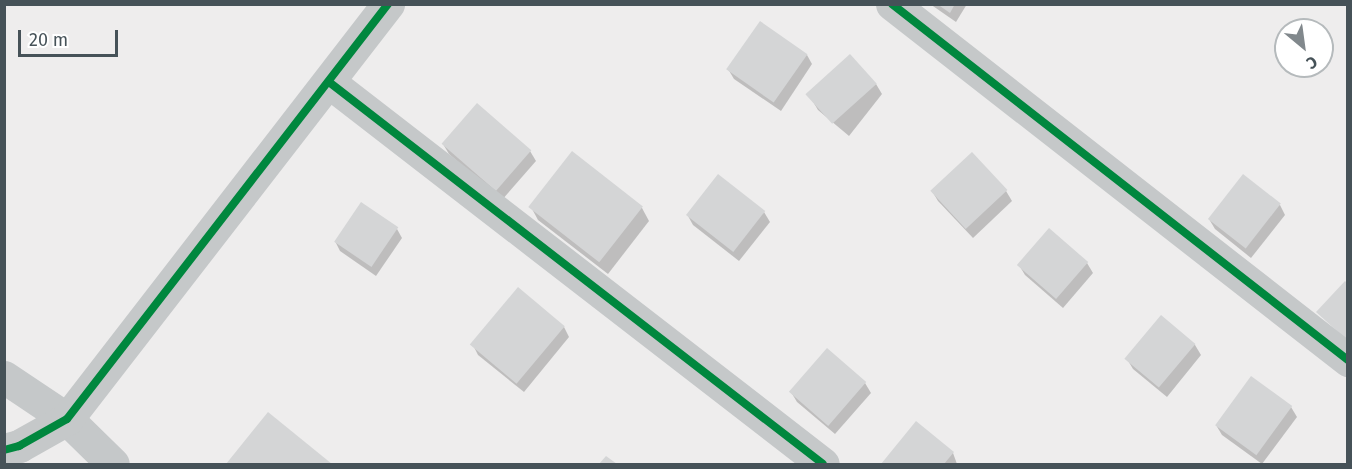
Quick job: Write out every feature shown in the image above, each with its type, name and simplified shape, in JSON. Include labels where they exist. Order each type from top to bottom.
[{"type":"street","points":[[17,449],[67,419],[388,4]]},
{"type":"street","points":[[892,4],[1347,360]]},
{"type":"street","points":[[329,82],[823,465]]},
{"type":"street","points":[[4,377],[67,419],[113,465]]},
{"type":"building","points":[[937,4],[955,4],[950,13]]},
{"type":"building","points":[[760,21],[808,54],[774,103],[726,69]]},
{"type":"building","points":[[850,54],[877,84],[832,124],[805,94]]},
{"type":"building","points":[[477,103],[531,150],[496,191],[442,144]]},
{"type":"building","points":[[572,151],[643,206],[599,262],[528,207]]},
{"type":"building","points":[[972,152],[1007,190],[966,229],[930,191]]},
{"type":"building","points":[[718,174],[765,211],[733,252],[686,215]]},
{"type":"building","points":[[1243,174],[1281,204],[1246,248],[1208,219]]},
{"type":"building","points":[[361,202],[398,227],[371,267],[334,242]]},
{"type":"building","points":[[1049,228],[1088,262],[1056,299],[1017,265]]},
{"type":"building","points":[[1345,281],[1348,284],[1348,341],[1316,312]]},
{"type":"building","points":[[518,287],[565,326],[517,384],[470,344]]},
{"type":"building","points":[[1161,315],[1195,344],[1159,388],[1124,359]]},
{"type":"building","points":[[827,348],[866,382],[828,426],[789,392]]},
{"type":"building","points":[[1251,376],[1292,406],[1256,455],[1215,425]]},
{"type":"building","points":[[268,412],[332,464],[226,464]]},
{"type":"building","points":[[916,421],[954,452],[944,464],[881,464]]},
{"type":"building","points":[[606,456],[617,464],[599,464]]},
{"type":"cycle path","points":[[4,450],[19,446],[67,419],[388,4]]},
{"type":"cycle path","points":[[892,4],[1348,360]]},
{"type":"cycle path","points":[[329,82],[823,464]]}]
